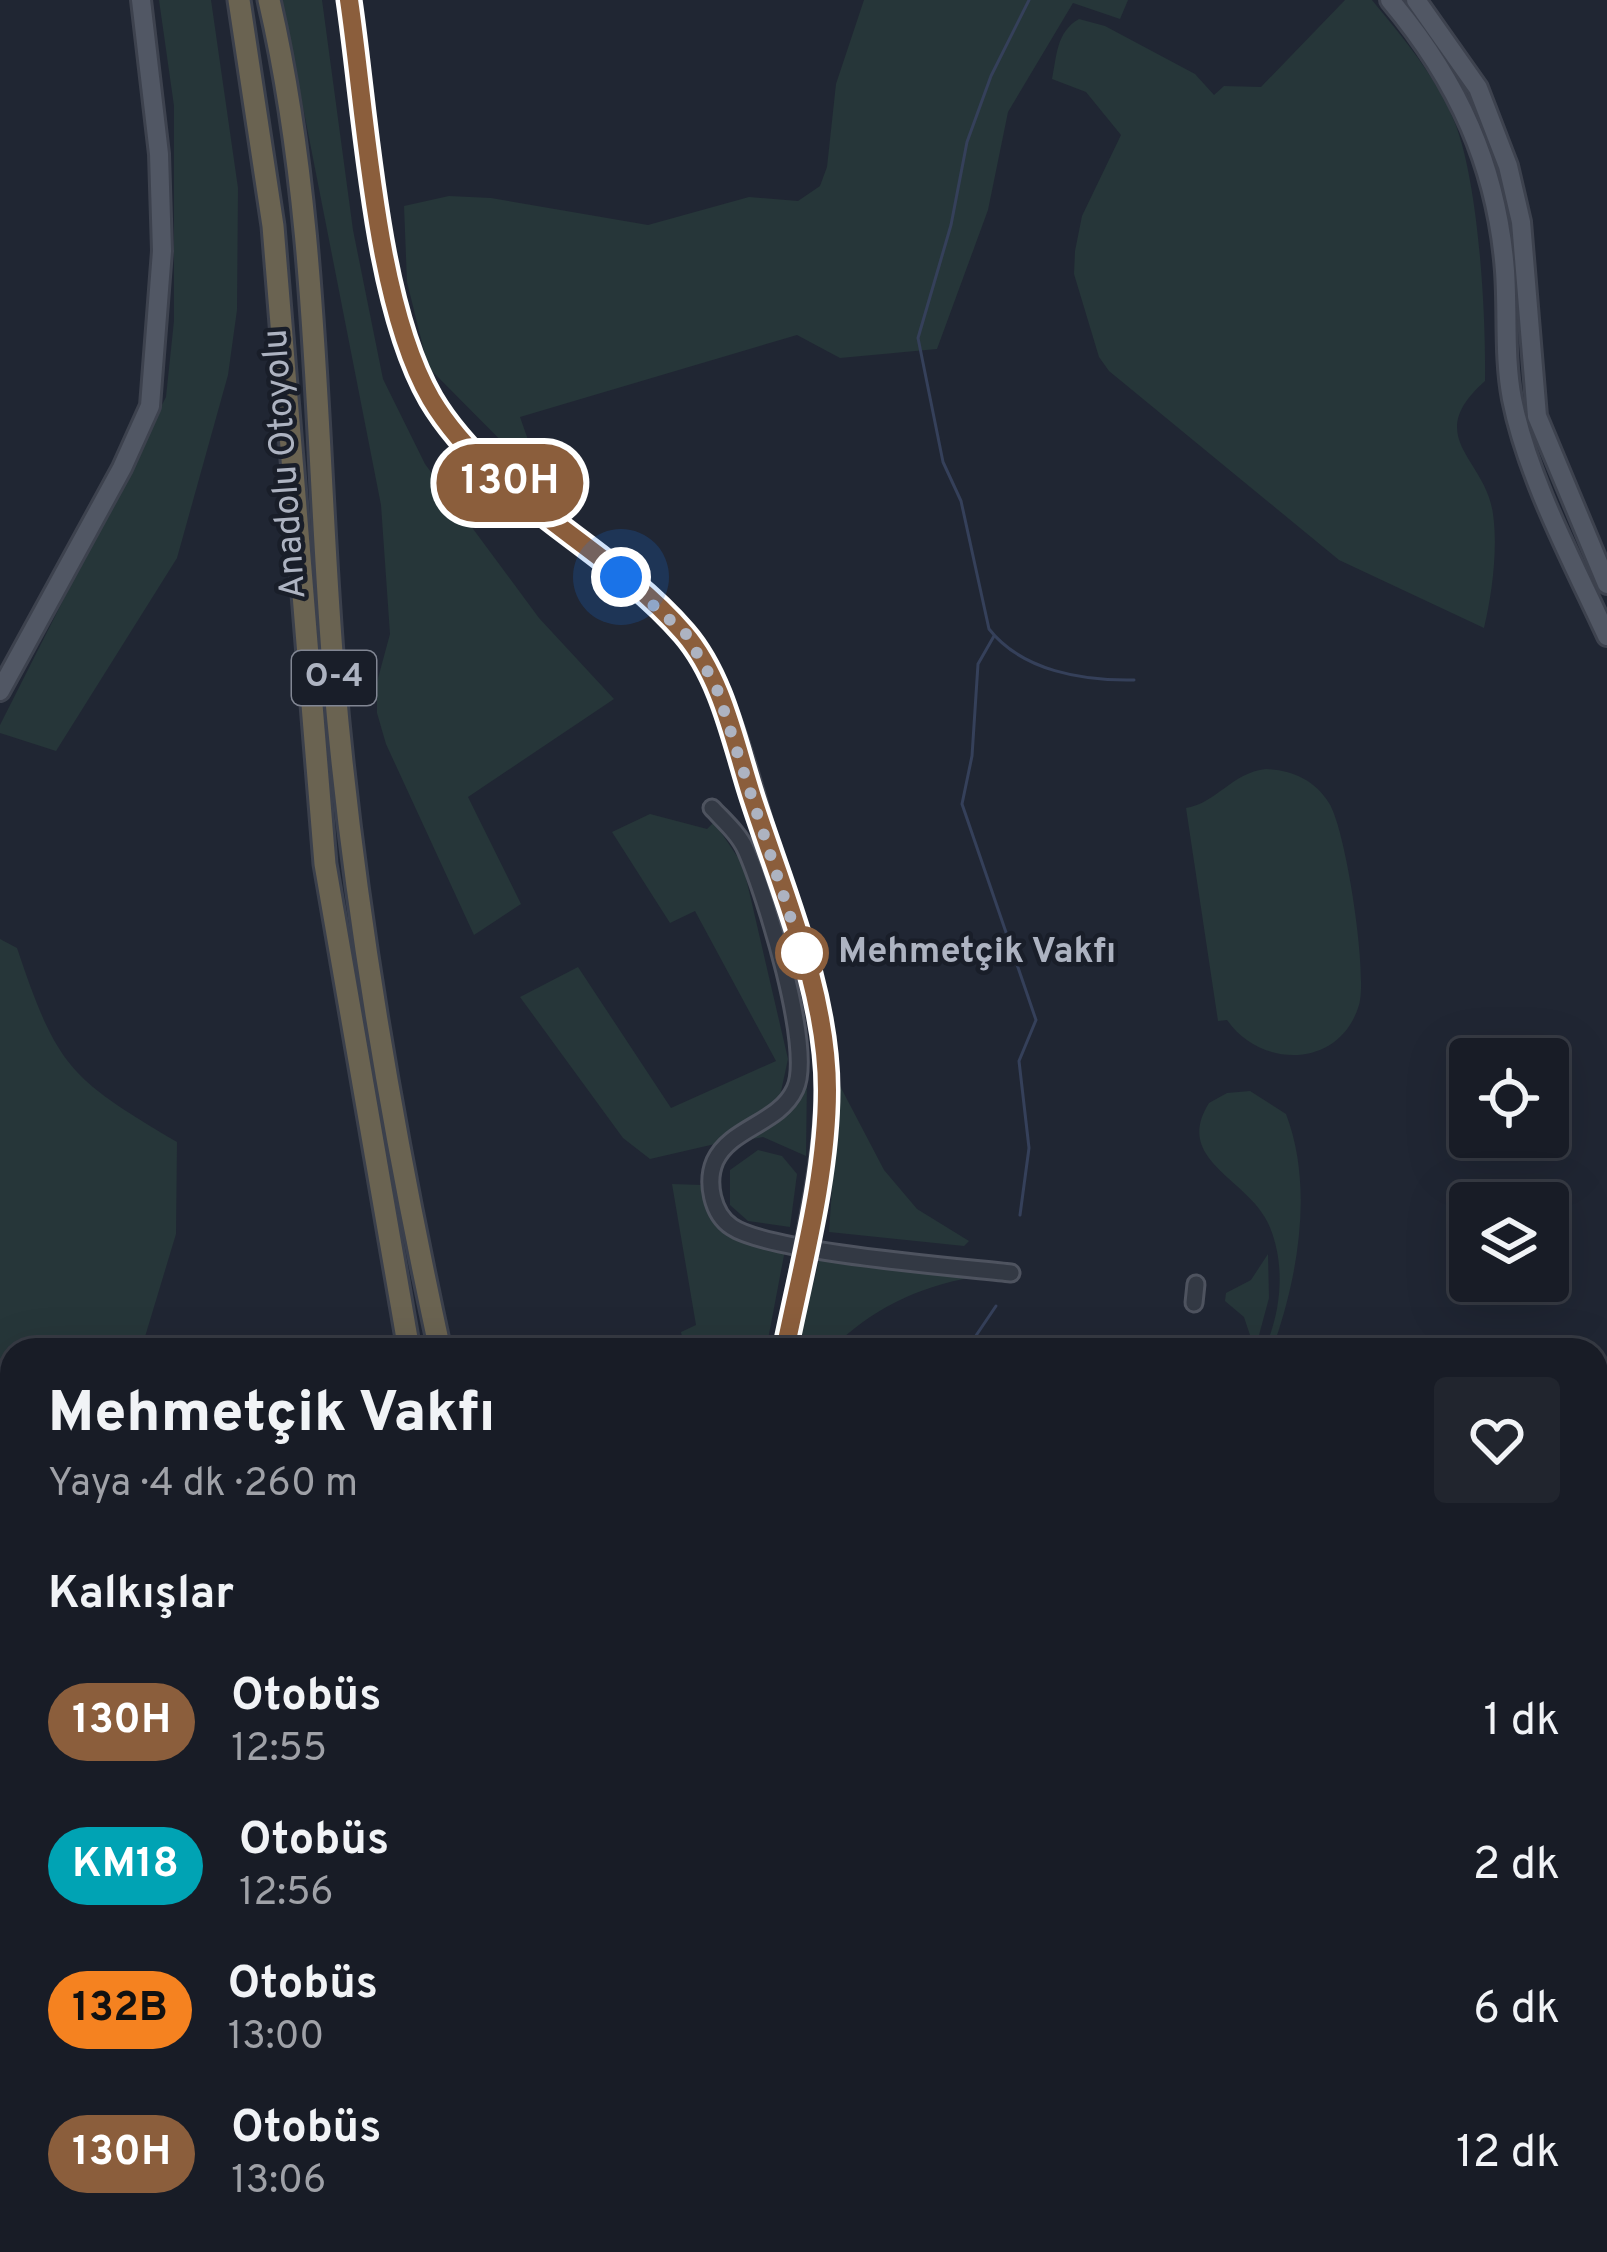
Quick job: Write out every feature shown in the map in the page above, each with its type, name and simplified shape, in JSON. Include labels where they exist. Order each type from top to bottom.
[{"type":"highway","name":"Anadolu Otoyolu","points":[[239,0],[273,226],[325,865],[407,1338]]},
{"type":"highway","name":"Anadolu Otoyolu","points":[[269,0],[296,171],[334,679],[358,888],[438,1338]]},
{"type":"main road","points":[[0,691],[151,406],[162,251],[159,154],[142,0]]},
{"type":"main road","points":[[350,0],[392,296],[406,351],[423,384],[454,432],[488,465],[686,634],[716,686],[820,1015],[827,1087],[815,1191],[787,1338]]},
{"type":"main road","points":[[1390,0],[1452,84],[1483,154],[1503,244],[1510,385],[1520,428],[1607,636]]},
{"type":"main road","points":[[1416,0],[1478,88],[1508,166],[1521,222],[1537,416],[1607,584]]},
{"type":"street","points":[[712,808],[746,848],[786,975],[800,1069],[786,1102],[722,1150],[710,1178],[715,1203],[730,1227],[770,1239],[1011,1274]]},
{"type":"street","points":[[1194,1303],[1196,1283]]},
{"type":"shaded area","points":[[159,0],[211,0],[238,188],[237,310],[228,375],[177,558],[56,751],[0,733],[0,725],[166,397],[174,321],[174,106]]},
{"type":"shaded area","points":[[282,0],[322,0],[353,230],[383,379],[425,464],[539,618],[614,699],[468,797],[521,904],[474,935],[386,744],[377,713],[377,682],[390,634],[381,505]]},
{"type":"shaded area","points":[[864,0],[1128,0],[1120,19],[1073,3],[1008,112],[988,210],[937,349],[840,358],[797,335],[520,417],[539,471],[533,473],[428,367],[407,282],[404,206],[449,196],[491,198],[648,225],[749,197],[798,201],[820,186],[827,167],[836,84]]},
{"type":"shaded area","points":[[1345,0],[1372,0],[1418,58],[1455,123],[1470,180],[1479,250],[1485,381],[1458,418],[1458,433],[1493,514],[1493,572],[1484,628],[1339,560],[1109,371],[1099,357],[1074,274],[1082,216],[1121,135],[1086,92],[1052,79],[1059,45],[1071,24],[1079,19],[1105,26],[1195,74],[1214,95],[1224,86],[1261,87]]},
{"type":"shaded area","points":[[1266,769],[1302,778],[1329,803],[1342,842],[1358,935],[1361,989],[1349,1026],[1318,1051],[1299,1055],[1259,1047],[1227,1020],[1218,1021],[1186,808],[1243,776]]},
{"type":"shaded area","points":[[650,814],[707,829],[714,822],[743,865],[788,1059],[780,1096],[767,1110],[715,1144],[650,1159],[623,1138],[520,997],[578,967],[671,1108],[776,1061],[695,911],[670,923],[612,832]]},
{"type":"shaded area","points":[[0,939],[17,948],[44,1020],[72,1066],[112,1101],[177,1142],[176,1234],[145,1338],[0,1338]]},
{"type":"shaded area","points":[[807,1078],[806,1156],[763,1137],[742,1141],[800,1096]]},
{"type":"shaded area","points":[[839,1084],[884,1170],[917,1209],[969,1241],[964,1246],[829,1232]]},
{"type":"shaded area","points":[[1250,1091],[1286,1114],[1295,1142],[1299,1232],[1276,1338],[1268,1338],[1279,1286],[1274,1238],[1258,1207],[1217,1168],[1200,1139],[1200,1123],[1209,1103],[1227,1093]]},
{"type":"shaded area","points":[[758,1150],[782,1156],[797,1174],[790,1227],[748,1221],[730,1205],[730,1170]]},
{"type":"shaded area","points":[[672,1184],[702,1185],[727,1233],[785,1250],[768,1338],[682,1338],[681,1332],[696,1325]]},
{"type":"shaded area","points":[[1268,1254],[1269,1298],[1258,1338],[1251,1338],[1244,1317],[1225,1301],[1226,1293],[1251,1280]]},
{"type":"shaded area","points":[[820,1256],[973,1277],[895,1302],[844,1338],[800,1338]]},
{"type":"waterway","points":[[1029,0],[991,76],[967,142],[951,225],[918,338],[943,462],[961,501],[989,629],[1018,655],[1055,671],[1134,680]]},
{"type":"waterway","points":[[994,636],[978,664],[972,756],[962,804],[1036,1020],[1019,1061],[1029,1148],[1020,1215]]},
{"type":"waterway","points":[[974,1338],[996,1306]]},
{"type":"bus line","name":"130H","points":[[349,0],[392,296],[406,351],[432,400],[454,432],[488,465],[686,634],[716,686],[820,1015],[827,1087],[825,1135],[787,1338]]},
{"type":"place","name":"Mehmetçik Vakfı","points":[[802,953]]},
{"type":"route","points":[[621,577],[686,634],[716,686],[802,953]]}]
